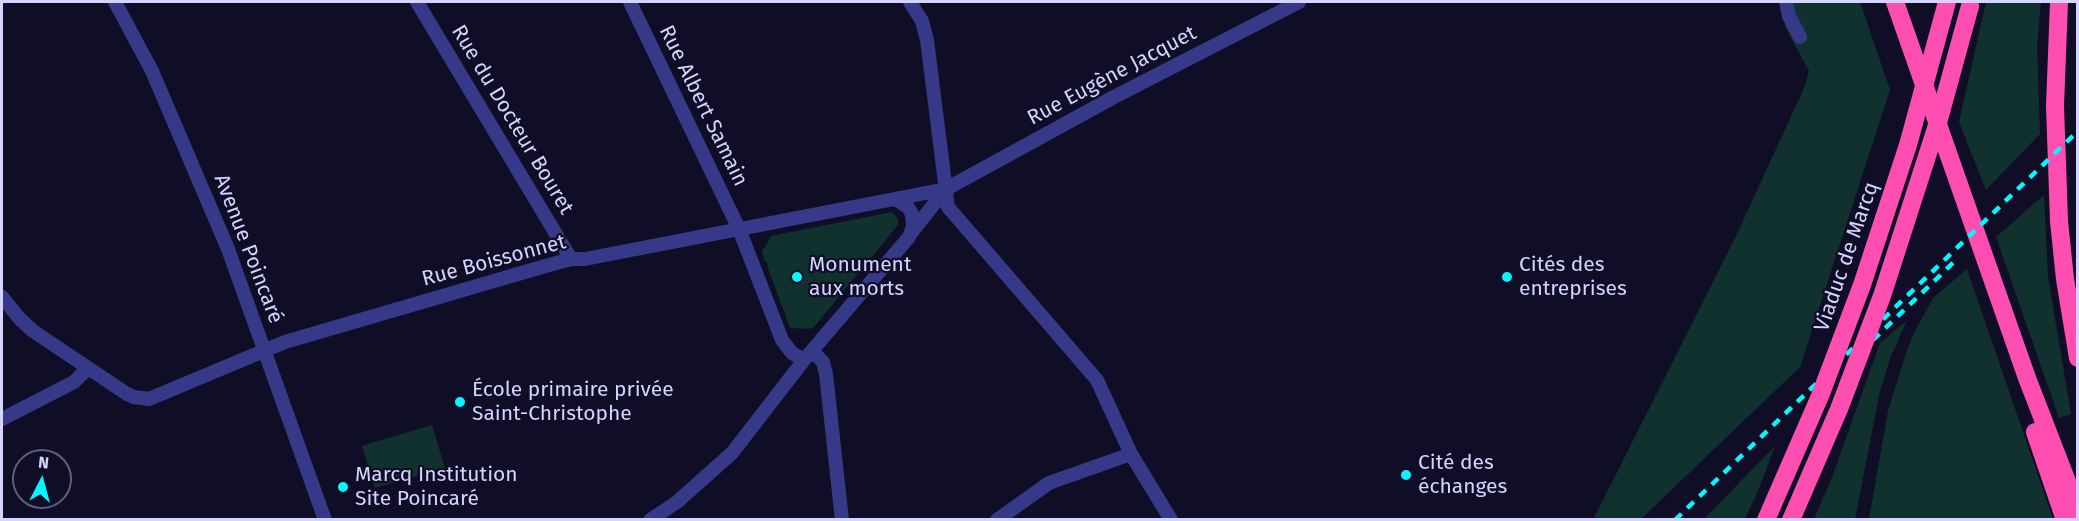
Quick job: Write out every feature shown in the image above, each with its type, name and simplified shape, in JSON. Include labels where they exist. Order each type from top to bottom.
[{"type":"highway","points":[[1895,2],[2057,460],[2078,510]]},
{"type":"highway","name":"Viaduc de Marcq","points":[[1766,519],[1816,406],[1862,285],[1908,145],[1947,2]]},
{"type":"highway","points":[[2059,2],[2055,106],[2058,211],[2065,279],[2078,358]]},
{"type":"highway","points":[[1791,519],[1839,409],[1882,296],[1939,119],[1970,4]]},
{"type":"highway","points":[[2000,300],[2038,441],[2065,519]]},
{"type":"street","name":"Avenue Poincaré","points":[[115,2],[159,85],[234,264],[325,519]]},
{"type":"street","name":"Rue du Docteur Bouret","points":[[417,2],[570,260]]},
{"type":"street","name":"Rue Albert Samain","points":[[630,2],[739,229],[782,340],[792,353],[808,355],[823,362],[842,519]]},
{"type":"street","points":[[910,2],[922,21],[927,40],[948,207],[1097,380],[1131,454],[1171,519]]},
{"type":"street","name":"Rue Eugène Jacquet","points":[[946,189],[1114,97],[1299,2]]},
{"type":"street","points":[[1786,2],[1789,16],[1800,37]]},
{"type":"street","name":"Rue Boissonnet","points":[[2,297],[33,332],[134,397],[149,399],[264,350],[570,260],[585,259],[946,189]]},
{"type":"street","points":[[651,519],[672,506],[732,453],[808,355],[909,237],[946,189]]},
{"type":"street","points":[[897,200],[904,202],[912,214],[913,227],[909,237]]},
{"type":"street","points":[[2,419],[74,382],[88,368]]},
{"type":"street","points":[[998,519],[1049,483],[1131,454]]},
{"type":"green space","points":[[1789,2],[1860,2],[1890,90],[1800,367],[1641,519],[1593,520],[1736,236],[1804,88],[1809,71],[1785,27]]},
{"type":"green space","points":[[1986,2],[2041,2],[2037,46],[2040,134],[1986,190],[1959,122]]},
{"type":"green space","points":[[2044,195],[2048,277],[2071,414],[2059,418],[1996,237]]},
{"type":"green space","points":[[892,212],[898,219],[898,225],[814,327],[790,328],[762,252],[771,236]]},
{"type":"green space","points":[[1967,269],[2053,519],[1869,519],[1888,411],[1906,353],[1933,298]]},
{"type":"green space","points":[[1907,320],[1891,356],[1880,391],[1855,519],[1814,519],[1832,477],[1880,343]]},
{"type":"green space","points":[[432,425],[445,468],[375,488],[362,446]]},
{"type":"green space","points":[[1775,446],[1745,519],[1704,519]]},
{"type":"railway","points":[[1675,520],[2078,131]]},
{"type":"railway","points":[[1873,340],[1955,261]]},
{"type":"place","name":"Monument aux morts","points":[[797,277]]},
{"type":"place","name":"Cités des entreprises","points":[[1507,277]]},
{"type":"place","name":"École primaire privée Saint-Christophe","points":[[460,402]]},
{"type":"place","name":"Cité des échanges","points":[[1406,475]]},
{"type":"place","name":"Marcq Institution Site Poincaré","points":[[343,487]]}]
